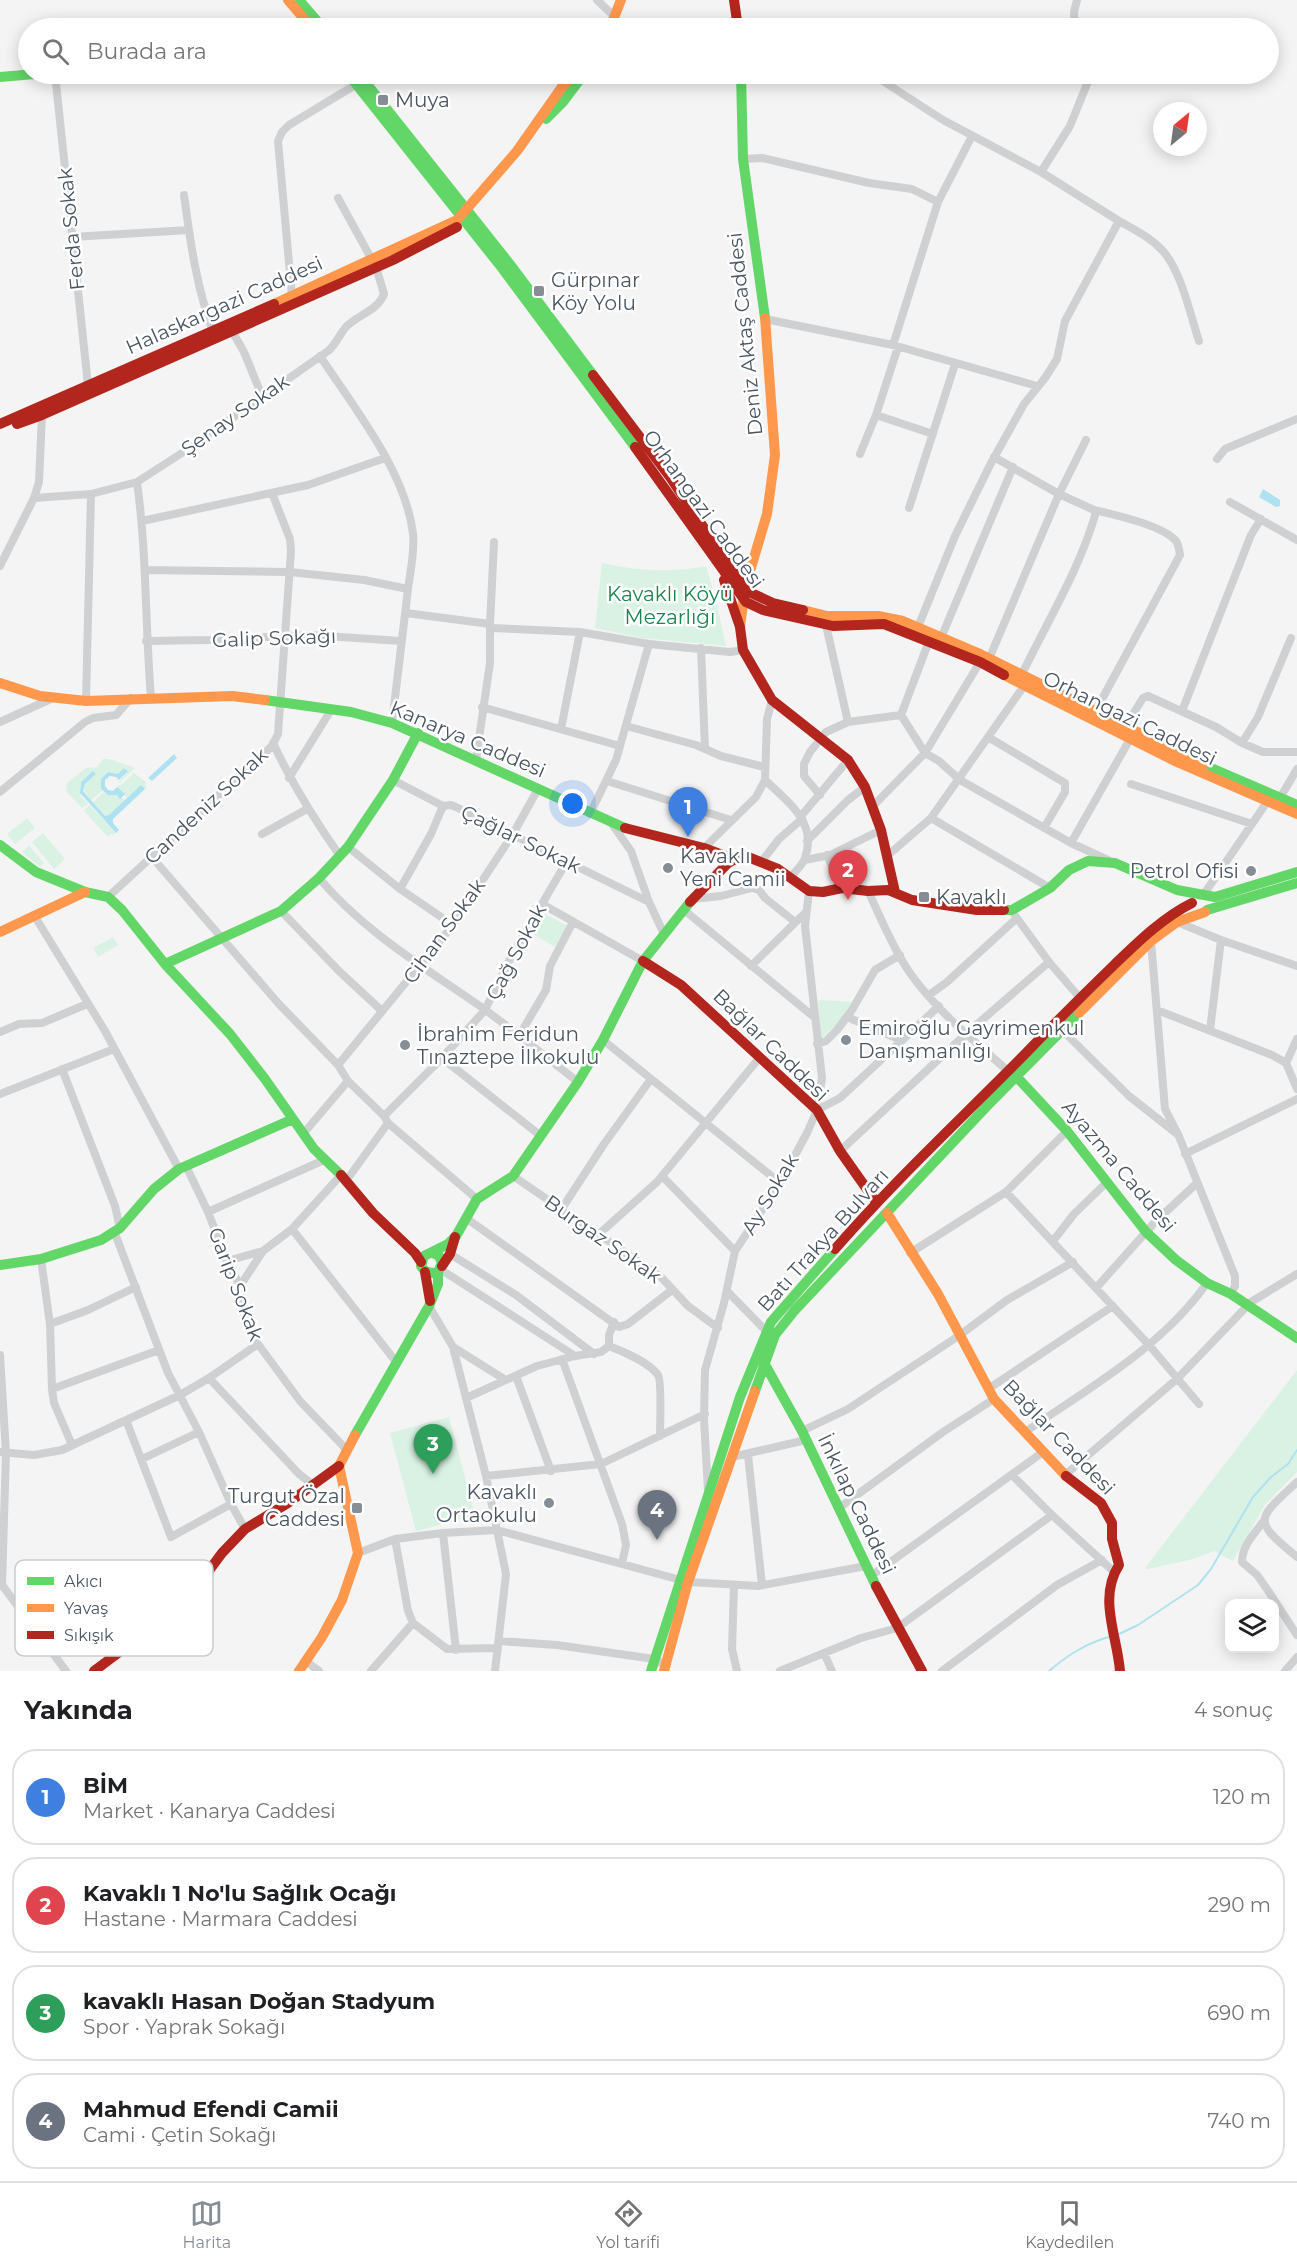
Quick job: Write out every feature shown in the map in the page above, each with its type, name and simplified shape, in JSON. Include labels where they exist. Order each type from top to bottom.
[{"type":"main road","points":[[289,0],[300,18]]},
{"type":"main road","points":[[299,0],[314,18]]},
{"type":"main road","points":[[615,17],[621,0]]},
{"type":"main road","points":[[735,0],[737,18]]},
{"type":"main road","points":[[0,77],[18,75]]},
{"type":"main road","name":"Orhangazi Caddesi","points":[[364,84],[506,265],[526,296],[670,486],[744,594],[837,618],[886,617],[918,627],[1130,739],[1297,814]]},
{"type":"main road","points":[[0,430],[42,416],[214,334],[232,331],[467,216],[565,84]]},
{"type":"main road","points":[[528,136],[563,102],[576,84]]},
{"type":"main road","name":"Deniz Aktaş Caddesi","points":[[740,627],[744,594],[767,514],[775,469],[765,319],[743,159],[741,84]]},
{"type":"main road","name":"Halaskargazi Caddesi","points":[[0,424],[292,300]]},
{"type":"main road","name":"Orhangazi Caddesi","points":[[670,486],[720,568],[760,609],[826,625],[848,627],[884,624],[984,660]]},
{"type":"main road","points":[[720,568],[740,627],[743,651],[772,700],[848,760],[865,787],[881,830],[895,891]]},
{"type":"main road","points":[[740,627],[742,616],[747,611],[760,609]]},
{"type":"main road","name":"Orhangazi Caddesi","points":[[1023,681],[1095,712],[1234,779],[1297,805]]},
{"type":"main road","name":"Kanarya Caddesi","points":[[0,683],[40,696],[71,700],[232,696],[351,712],[418,733],[631,831],[704,848],[733,860]]},
{"type":"main road","points":[[165,964],[281,910],[319,878],[348,847],[393,780],[418,733]]},
{"type":"main road","points":[[0,845],[36,872],[86,892],[108,897],[122,910],[165,964],[230,1034],[266,1079],[303,1134],[324,1160],[344,1178],[373,1213],[424,1259],[431,1274],[440,1269],[450,1254],[456,1236],[477,1199],[513,1176],[578,1083],[603,1040],[643,961],[693,899],[733,860],[743,855],[762,861],[791,877],[809,891],[823,892],[842,888],[895,891],[912,900],[1014,914],[1050,888],[1069,870],[1088,861],[1115,863],[1177,890],[1199,897],[1211,902],[1206,911],[1196,910],[1199,897]]},
{"type":"main road","name":"Batı Trakya Bulvarı","points":[[664,1668],[684,1581],[708,1498],[756,1355],[770,1335],[887,1213],[1080,998],[1138,942],[1199,897],[1220,897],[1297,873]]},
{"type":"main road","name":"Batı Trakya Bulvarı","points":[[651,1671],[765,1364],[771,1322],[876,1202],[1062,1030],[1151,941],[1177,922],[1192,915],[1297,883]]},
{"type":"main road","points":[[0,932],[86,892]]},
{"type":"main road","name":"Bağlar Caddesi","points":[[643,961],[681,985],[817,1110],[840,1151],[876,1202],[873,1209],[875,1214],[882,1216],[887,1213],[910,1253],[938,1294],[991,1394],[1065,1475],[1101,1503],[1112,1523],[1112,1539],[1119,1565],[1113,1571],[1107,1590],[1120,1671]]},
{"type":"main road","name":"Ayazma Caddesi","points":[[1013,1073],[1067,1131],[1146,1232],[1176,1260],[1207,1283],[1231,1294],[1297,1338]]},
{"type":"main road","points":[[0,1265],[41,1259],[101,1240],[117,1229],[154,1189],[183,1167],[293,1119]]},
{"type":"main road","points":[[424,1259],[448,1244],[456,1236]]},
{"type":"main road","points":[[213,1565],[246,1529],[288,1503],[339,1466],[346,1449],[397,1363],[438,1284],[441,1259],[424,1259]]},
{"type":"main road","points":[[424,1259],[429,1303]]},
{"type":"main road","name":"İnkılap Caddesi","points":[[756,1355],[765,1364],[804,1435],[868,1571],[922,1671]]},
{"type":"main road","points":[[299,1671],[307,1662],[342,1600],[358,1553],[339,1466]]},
{"type":"main road","points":[[94,1671],[116,1656]]},
{"type":"street","points":[[597,0],[615,17]]},
{"type":"street","points":[[1074,18],[1077,0]]},
{"type":"street","name":"Ferda Sokak","points":[[56,84],[88,385]]},
{"type":"street","points":[[292,300],[278,141],[282,132],[289,125],[352,84]]},
{"type":"street","points":[[887,84],[943,120],[1041,172],[1162,250],[1172,266],[1199,341]]},
{"type":"street","points":[[1041,172],[1070,126],[1087,84]]},
{"type":"street","points":[[860,454],[876,415],[938,202],[972,136]]},
{"type":"street","points":[[743,159],[762,158],[868,183],[912,189],[938,202]]},
{"type":"street","points":[[184,195],[202,294],[214,334]]},
{"type":"street","points":[[338,198],[374,263]]},
{"type":"street","points":[[918,627],[955,536],[994,457],[1024,404],[1057,359],[1065,321],[1119,221]]},
{"type":"street","points":[[72,237],[189,230]]},
{"type":"street","name":"Şenay Sokak","points":[[34,498],[91,494],[137,482],[185,451],[336,345],[349,325],[382,301],[383,288],[374,263]]},
{"type":"street","points":[[765,319],[896,346],[1037,386]]},
{"type":"street","points":[[232,331],[244,352],[262,396]]},
{"type":"street","points":[[320,356],[385,458],[402,490],[412,524],[414,538],[392,723]]},
{"type":"street","points":[[909,508],[955,364]]},
{"type":"street","points":[[876,415],[933,434]]},
{"type":"street","points":[[0,566],[34,498],[39,482],[42,416]]},
{"type":"street","points":[[1217,459],[1225,448],[1297,419]]},
{"type":"street","points":[[873,806],[925,753],[984,660],[1086,440]]},
{"type":"street","points":[[994,457],[1059,494],[1094,510],[1152,526],[1175,539],[1179,546],[1180,555],[1095,712]]},
{"type":"street","points":[[142,521],[308,485],[385,458]]},
{"type":"street","points":[[941,638],[1013,467]]},
{"type":"street","points":[[137,482],[146,570],[146,641],[151,697]]},
{"type":"street","name":"Candeniz Sokak","points":[[108,897],[273,743],[279,728],[290,572],[290,539],[272,493]]},
{"type":"street","points":[[86,701],[91,494]]},
{"type":"street","points":[[1230,502],[1297,540]]},
{"type":"street","points":[[887,856],[931,818],[960,780],[1023,681],[1092,526],[1096,512],[1094,510]]},
{"type":"street","points":[[1182,711],[1251,535],[1261,519]]},
{"type":"street","points":[[476,759],[490,663],[494,542]]},
{"type":"street","points":[[0,543],[9,548]]},
{"type":"street","points":[[146,570],[290,572],[364,580],[408,589]]},
{"type":"street","points":[[406,613],[491,626],[580,632],[649,644],[730,652],[743,651]]},
{"type":"street","points":[[826,625],[848,722]]},
{"type":"street","points":[[561,729],[580,632]]},
{"type":"street","name":"Galip Sokağı","points":[[146,641],[286,635],[332,635],[401,640]]},
{"type":"street","points":[[1242,743],[1258,717],[1291,638]]},
{"type":"street","points":[[901,715],[929,641]]},
{"type":"street","points":[[590,814],[607,781],[620,746],[649,644]]},
{"type":"street","points":[[700,648],[705,749]]},
{"type":"street","points":[[1125,727],[1143,698],[1148,696],[1216,727],[1242,743],[1263,752],[1297,752]]},
{"type":"street","points":[[0,722],[55,698]]},
{"type":"street","points":[[0,792],[85,722],[93,718],[119,713],[131,698]]},
{"type":"street","points":[[704,848],[756,797],[765,780],[767,719],[772,700]]},
{"type":"street","points":[[482,707],[620,746]]},
{"type":"street","points":[[290,778],[331,710]]},
{"type":"street","points":[[820,795],[804,776],[804,764],[810,752],[826,732],[848,722],[901,715]]},
{"type":"street","points":[[901,715],[925,753],[939,761],[960,780],[1071,843],[1115,863]]},
{"type":"street","points":[[626,726],[764,767]]},
{"type":"street","points":[[988,737],[1065,783],[1065,792],[1044,828]]},
{"type":"street","points":[[1071,843],[1130,739]]},
{"type":"street","points":[[273,743],[308,809],[340,856]]},
{"type":"street","points":[[762,861],[779,839],[802,817],[848,760]]},
{"type":"street","points":[[1280,798],[1297,769]]},
{"type":"street","name":"Çağlar Sokak","points":[[393,780],[443,806],[451,805],[513,834],[649,902]]},
{"type":"street","points":[[765,780],[802,817],[807,830],[805,860],[791,877]]},
{"type":"street","points":[[607,781],[731,820]]},
{"type":"street","points":[[1131,784],[1252,824]]},
{"type":"street","points":[[807,841],[848,800],[865,787]]},
{"type":"street","name":"Cihan Sokak","points":[[338,1065],[453,925],[513,834],[538,789]]},
{"type":"street","points":[[1199,897],[1267,802]]},
{"type":"street","points":[[400,889],[431,834],[443,806]]},
{"type":"street","points":[[262,834],[308,809]]},
{"type":"street","points":[[931,818],[1050,888]]},
{"type":"street","points":[[611,823],[631,851]]},
{"type":"street","points":[[805,860],[827,855],[881,830]]},
{"type":"street","points":[[631,831],[627,837],[631,851],[649,902],[664,934]]},
{"type":"street","points":[[348,847],[400,889],[453,925]]},
{"type":"street","points":[[827,855],[842,888]]},
{"type":"street","points":[[151,856],[278,1003],[338,1065],[348,1081],[386,1120],[477,1199]]},
{"type":"street","name":"Çağ Sokak","points":[[263,1251],[292,1228],[344,1178],[386,1120],[485,1010],[511,957],[567,861]]},
{"type":"street","points":[[319,878],[362,920],[421,966],[485,1010],[578,1083]]},
{"type":"street","points":[[693,899],[721,896],[752,888],[759,890],[765,898],[795,922]]},
{"type":"street","name":"Ay Sokak","points":[[708,1498],[705,1370],[718,1328],[735,1251],[780,1183],[817,1110],[822,1078],[814,1017],[806,912],[809,891]]},
{"type":"street","points":[[868,891],[908,971],[939,1006],[1013,1073]]},
{"type":"street","points":[[542,904],[643,961]]},
{"type":"street","points":[[281,910],[340,972],[382,1011]]},
{"type":"street","points":[[684,910],[814,1017]]},
{"type":"street","points":[[751,966],[806,912]]},
{"type":"street","points":[[929,995],[947,982],[1014,914],[1049,962],[1080,998]]},
{"type":"street","name":"Garip Sokak","points":[[34,915],[208,1212],[227,1261],[240,1286],[242,1309],[258,1344],[300,1401],[346,1449]]},
{"type":"street","points":[[519,1036],[546,990],[549,966],[573,922]]},
{"type":"street","points":[[1177,922],[1297,966]]},
{"type":"street","points":[[1210,1030],[1221,940]]},
{"type":"street","points":[[1151,941],[1165,1109],[1178,1134],[1235,1276],[1235,1286],[1231,1294]]},
{"type":"street","points":[[818,1044],[833,1035],[847,1017],[875,970],[900,955]]},
{"type":"street","points":[[840,1151],[967,1033],[1049,962]]},
{"type":"street","points":[[0,1032],[19,1024],[42,1023],[87,1004]]},
{"type":"street","points":[[817,1110],[840,1098],[939,1006]]},
{"type":"street","points":[[1157,1010],[1272,1054],[1286,1063],[1297,1089]]},
{"type":"street","points":[[847,1017],[901,1040]]},
{"type":"street","points":[[1062,1030],[1129,1096],[1178,1134]]},
{"type":"street","points":[[1286,1063],[1297,1039]]},
{"type":"street","points":[[603,1040],[679,1100],[704,1124],[780,1183]]},
{"type":"street","points":[[0,1094],[114,1049]]},
{"type":"street","points":[[599,1234],[662,1176],[760,1057]]},
{"type":"street","points":[[442,1058],[541,1136]]},
{"type":"street","points":[[62,1069],[116,1206],[117,1229],[159,1350],[231,1504],[246,1529]]},
{"type":"street","points":[[561,1210],[604,1143],[651,1079]]},
{"type":"street","points":[[303,1134],[348,1081]]},
{"type":"street","points":[[1185,1154],[1297,1099]]},
{"type":"street","points":[[910,1253],[1006,1192],[1067,1131]]},
{"type":"street","points":[[208,1212],[324,1160]]},
{"type":"street","name":"Burgaz Sokak","points":[[513,1176],[661,1276],[688,1306],[718,1328]]},
{"type":"street","points":[[662,1176],[735,1251]]},
{"type":"street","points":[[1053,1241],[1074,1214],[1106,1183]]},
{"type":"street","points":[[1096,1288],[1146,1232],[1197,1183]]},
{"type":"street","points":[[1006,1192],[1149,1345],[1199,1404]]},
{"type":"street","points":[[466,1218],[622,1327],[672,1290]]},
{"type":"street","points":[[292,1228],[397,1363]]},
{"type":"street","points":[[227,1261],[263,1251]]},
{"type":"street","points":[[240,1286],[263,1251]]},
{"type":"street","points":[[450,1254],[516,1295],[594,1354]]},
{"type":"street","points":[[41,1259],[50,1324],[54,1402],[72,1445]]},
{"type":"street","points":[[732,1457],[748,1455],[804,1435],[848,1409],[960,1335],[1006,1300],[1073,1262]]},
{"type":"street","points":[[440,1269],[575,1356]]},
{"type":"street","points":[[1065,1475],[1179,1378],[1247,1306],[1297,1274]]},
{"type":"street","points":[[1025,1432],[1149,1345],[1195,1301],[1207,1283]]},
{"type":"street","points":[[50,1324],[88,1310],[136,1287]]},
{"type":"street","points":[[727,1291],[770,1335]]},
{"type":"street","points":[[429,1303],[453,1347],[486,1476],[506,1574],[495,1671]]},
{"type":"street","points":[[839,1508],[1113,1306]]},
{"type":"street","points":[[609,1346],[609,1335],[614,1322]]},
{"type":"street","points":[[3,1453],[34,1455],[62,1450],[180,1395],[258,1344]]},
{"type":"street","points":[[466,1398],[537,1366],[575,1356],[594,1354],[609,1346]]},
{"type":"street","points":[[609,1346],[626,1353],[652,1369],[660,1378],[660,1436]]},
{"type":"street","points":[[453,1347],[504,1379]]},
{"type":"street","points":[[52,1389],[159,1350]]},
{"type":"street","points":[[0,1355],[3,1453],[1,1585],[15,1604]]},
{"type":"street","points":[[562,1359],[622,1524],[626,1545],[622,1563]]},
{"type":"street","points":[[516,1376],[551,1471]]},
{"type":"street","points":[[209,1378],[299,1474],[312,1484]]},
{"type":"street","points":[[486,1476],[601,1464],[705,1414]]},
{"type":"street","points":[[126,1420],[171,1537],[231,1504]]},
{"type":"street","points":[[142,1459],[199,1432]]},
{"type":"street","points":[[358,1553],[395,1539],[497,1530],[684,1581],[762,1585],[868,1571],[1043,1452]]},
{"type":"street","points":[[748,1455],[762,1585]]},
{"type":"street","points":[[1012,1475],[1113,1571]]},
{"type":"street","points":[[1297,1482],[1266,1514],[1242,1554],[1242,1562],[1257,1575],[1297,1635]]},
{"type":"street","points":[[780,1671],[861,1638],[897,1628],[1052,1515]]},
{"type":"street","points":[[1263,1522],[1267,1530],[1297,1557]]},
{"type":"street","points":[[443,1533],[456,1650]]},
{"type":"street","points":[[395,1539],[408,1611],[413,1623],[447,1649],[499,1645],[557,1645],[654,1659],[664,1668]]},
{"type":"street","points":[[942,1671],[1057,1585],[1102,1560]]},
{"type":"street","points":[[734,1585],[732,1649],[737,1671]]},
{"type":"street","points":[[371,1671],[413,1623]]},
{"type":"street","points":[[824,1653],[832,1671]]},
{"type":"street","points":[[55,1656],[66,1671]]},
{"type":"street","points":[[1285,1671],[1297,1657]]},
{"type":"street","points":[[307,1662],[319,1671]]},
{"type":"green space","name":"Kavaklı Köyü Mezarlığı","points":[[602,563],[654,570],[680,570],[706,566],[726,646],[642,638],[595,628]]},
{"type":"green space","points":[[103,759],[135,768],[118,783],[128,771],[125,768],[118,774],[108,772],[101,788],[103,790],[91,800],[83,789],[96,774],[93,771],[80,784],[81,796],[88,804],[82,808],[67,792],[68,782],[86,768],[97,767]]},
{"type":"green space","points":[[134,773],[147,783],[145,785],[147,787],[145,789],[141,786],[127,798],[117,787]]},
{"type":"green space","points":[[104,792],[108,795],[117,795],[125,800],[109,816],[105,816],[93,802]]},
{"type":"green space","points":[[89,805],[116,833],[107,836],[84,811]]},
{"type":"green space","points":[[27,818],[35,828],[15,844],[7,834]]},
{"type":"green space","points":[[43,833],[65,859],[54,869],[32,842]]},
{"type":"green space","points":[[29,845],[44,863],[40,867],[22,852]]},
{"type":"green space","points":[[545,914],[568,926],[555,947],[530,932],[540,916]]},
{"type":"green space","points":[[113,937],[118,945],[98,957],[93,948]]},
{"type":"green space","points":[[818,1001],[852,1002],[843,1018],[821,1039]]},
{"type":"green space","points":[[1297,1370],[1297,1472],[1264,1506],[1233,1561],[1214,1551],[1193,1559],[1145,1568]]},
{"type":"green space","points":[[449,1417],[475,1516],[416,1531],[390,1433]]},
{"type":"water","points":[[1263,489],[1280,500],[1280,506],[1276,507],[1259,497]]},
{"type":"water","points":[[174,754],[177,758],[152,781],[148,778]]},
{"type":"water","points":[[124,768],[128,771],[119,780],[110,776],[105,780],[105,786],[108,790],[113,791],[117,787],[125,794],[120,799],[117,795],[108,795],[101,789],[101,779],[108,772],[118,774]]},
{"type":"water","points":[[93,771],[96,774],[85,784],[83,791],[105,816],[109,815],[141,785],[145,789],[113,819],[113,823],[119,830],[116,833],[80,793],[81,782]]},
{"type":"waterway","points":[[1117,1635],[1138,1625],[1198,1585],[1211,1569],[1253,1497],[1271,1477],[1288,1464],[1297,1450]]},
{"type":"waterway","points":[[1049,1671],[1079,1650],[1112,1636]]},
{"type":"traffic: fast","points":[[299,0],[314,18]]},
{"type":"traffic: fast","points":[[0,77],[18,75]]},
{"type":"traffic: fast","points":[[356,84],[502,268],[635,447]]},
{"type":"traffic: fast","points":[[367,84],[509,263],[593,375]]},
{"type":"traffic: fast","points":[[546,119],[576,84]]},
{"type":"traffic: fast","points":[[741,84],[743,159],[765,318]]},
{"type":"traffic: fast","points":[[265,700],[351,712],[392,723],[625,828]]},
{"type":"traffic: fast","points":[[165,964],[281,911],[319,878],[348,847],[393,780],[418,733]]},
{"type":"traffic: fast","points":[[1204,765],[1297,805]]},
{"type":"traffic: fast","points":[[0,845],[36,872],[85,892],[108,897],[122,910],[165,964],[230,1034],[314,1149],[341,1175]]},
{"type":"traffic: fast","points":[[1004,910],[1012,910],[1050,888],[1069,870],[1088,861],[1115,863],[1177,890],[1215,897],[1297,872]]},
{"type":"traffic: fast","points":[[1207,910],[1297,883]]},
{"type":"traffic: fast","points":[[433,1253],[439,1256],[442,1263],[438,1272],[426,1272],[421,1266],[424,1256],[448,1244],[456,1236],[477,1199],[513,1176],[578,1082],[603,1040],[643,961],[690,902]]},
{"type":"traffic: fast","points":[[755,1391],[775,1335],[795,1310],[987,1106],[1079,1013]]},
{"type":"traffic: fast","points":[[1014,1074],[1067,1131],[1146,1232],[1176,1260],[1207,1283],[1231,1294],[1297,1338]]},
{"type":"traffic: fast","points":[[0,1265],[41,1259],[101,1240],[120,1228],[154,1189],[179,1169],[293,1119]]},
{"type":"traffic: fast","points":[[651,1671],[740,1397],[771,1322],[835,1249]]},
{"type":"traffic: fast","points":[[355,1435],[429,1306],[438,1284],[438,1272]]},
{"type":"traffic: fast","points":[[763,1361],[802,1431],[876,1586]]},
{"type":"traffic: slow","points":[[288,0],[303,18]]},
{"type":"traffic: slow","points":[[614,18],[621,0]]},
{"type":"traffic: slow","points":[[274,304],[457,220],[517,151],[565,84]]},
{"type":"traffic: slow","points":[[740,627],[745,588],[767,514],[775,455],[765,318]]},
{"type":"traffic: slow","points":[[803,610],[827,616],[878,616],[903,621],[978,653],[1204,765]]},
{"type":"traffic: slow","points":[[1004,675],[1177,762],[1297,814]]},
{"type":"traffic: slow","points":[[0,683],[40,696],[86,701],[232,696],[265,700]]},
{"type":"traffic: slow","points":[[0,932],[85,892]]},
{"type":"traffic: slow","points":[[1079,1013],[1151,941],[1177,922],[1205,912]]},
{"type":"traffic: slow","points":[[887,1213],[938,1294],[994,1399],[1066,1476]]},
{"type":"traffic: slow","points":[[664,1671],[688,1582],[755,1391]]},
{"type":"traffic: slow","points":[[299,1671],[322,1637],[342,1600],[358,1553],[339,1466],[355,1435]]},
{"type":"traffic: jam","points":[[734,0],[737,18]]},
{"type":"traffic: jam","points":[[17,424],[393,260],[457,227]]},
{"type":"traffic: jam","points":[[0,424],[274,304]]},
{"type":"traffic: jam","points":[[593,375],[670,477],[749,592],[773,603],[803,610]]},
{"type":"traffic: jam","points":[[635,447],[746,602],[763,610],[833,626],[884,624],[980,662],[1004,675]]},
{"type":"traffic: jam","points":[[724,580],[740,627],[743,650],[772,700],[848,760],[865,787],[881,830],[895,892]]},
{"type":"traffic: jam","points":[[625,828],[704,848],[733,859]]},
{"type":"traffic: jam","points":[[690,902],[728,863],[743,855],[778,869],[809,891],[823,892],[842,888],[868,891],[888,890],[912,900],[977,910],[1004,910]]},
{"type":"traffic: jam","points":[[835,1249],[905,1174],[1114,965],[1160,923],[1192,903]]},
{"type":"traffic: jam","points":[[643,961],[681,985],[817,1110],[840,1151],[876,1202]]},
{"type":"traffic: jam","points":[[341,1175],[373,1213],[415,1253],[421,1262]]},
{"type":"traffic: jam","points":[[442,1266],[450,1254],[455,1237]]},
{"type":"traffic: jam","points":[[425,1272],[430,1301]]},
{"type":"traffic: jam","points":[[213,1565],[245,1529],[288,1503],[339,1466]]},
{"type":"traffic: jam","points":[[1066,1476],[1101,1503],[1112,1523],[1112,1539],[1119,1565],[1113,1578],[1109,1604],[1120,1671]]},
{"type":"traffic: jam","points":[[876,1586],[922,1671]]},
{"type":"traffic: jam","points":[[94,1671],[114,1656]]},
{"type":"place","name":"Muya","points":[[383,100]]},
{"type":"place","name":"Gürpınar Köy Yolu","points":[[539,291]]},
{"type":"place","name":"BİM","points":[[688,837]]},
{"type":"place","name":"Kavaklı Yeni Camii","points":[[668,868]]},
{"type":"place","name":"Petrol Ofisi","points":[[1251,871]]},
{"type":"place","name":"Kavaklı","points":[[924,897]]},
{"type":"place","name":"Kavaklı 1 No'lu Sağlık Ocağı","points":[[848,900]]},
{"type":"place","name":"Emiroğlu Gayrimenkul Danışmanlığı","points":[[846,1040]]},
{"type":"place","name":"İbrahim Feridun Tınaztepe İlkokulu","points":[[405,1045]]},
{"type":"place","name":"kavaklı Hasan Doğan Stadyum","points":[[433,1474]]},
{"type":"place","name":"Kavaklı Ortaokulu","points":[[549,1503]]},
{"type":"place","name":"Turgut Özal Caddesi","points":[[357,1508]]},
{"type":"place","name":"Mahmud Efendi Camii","points":[[657,1540]]}]
